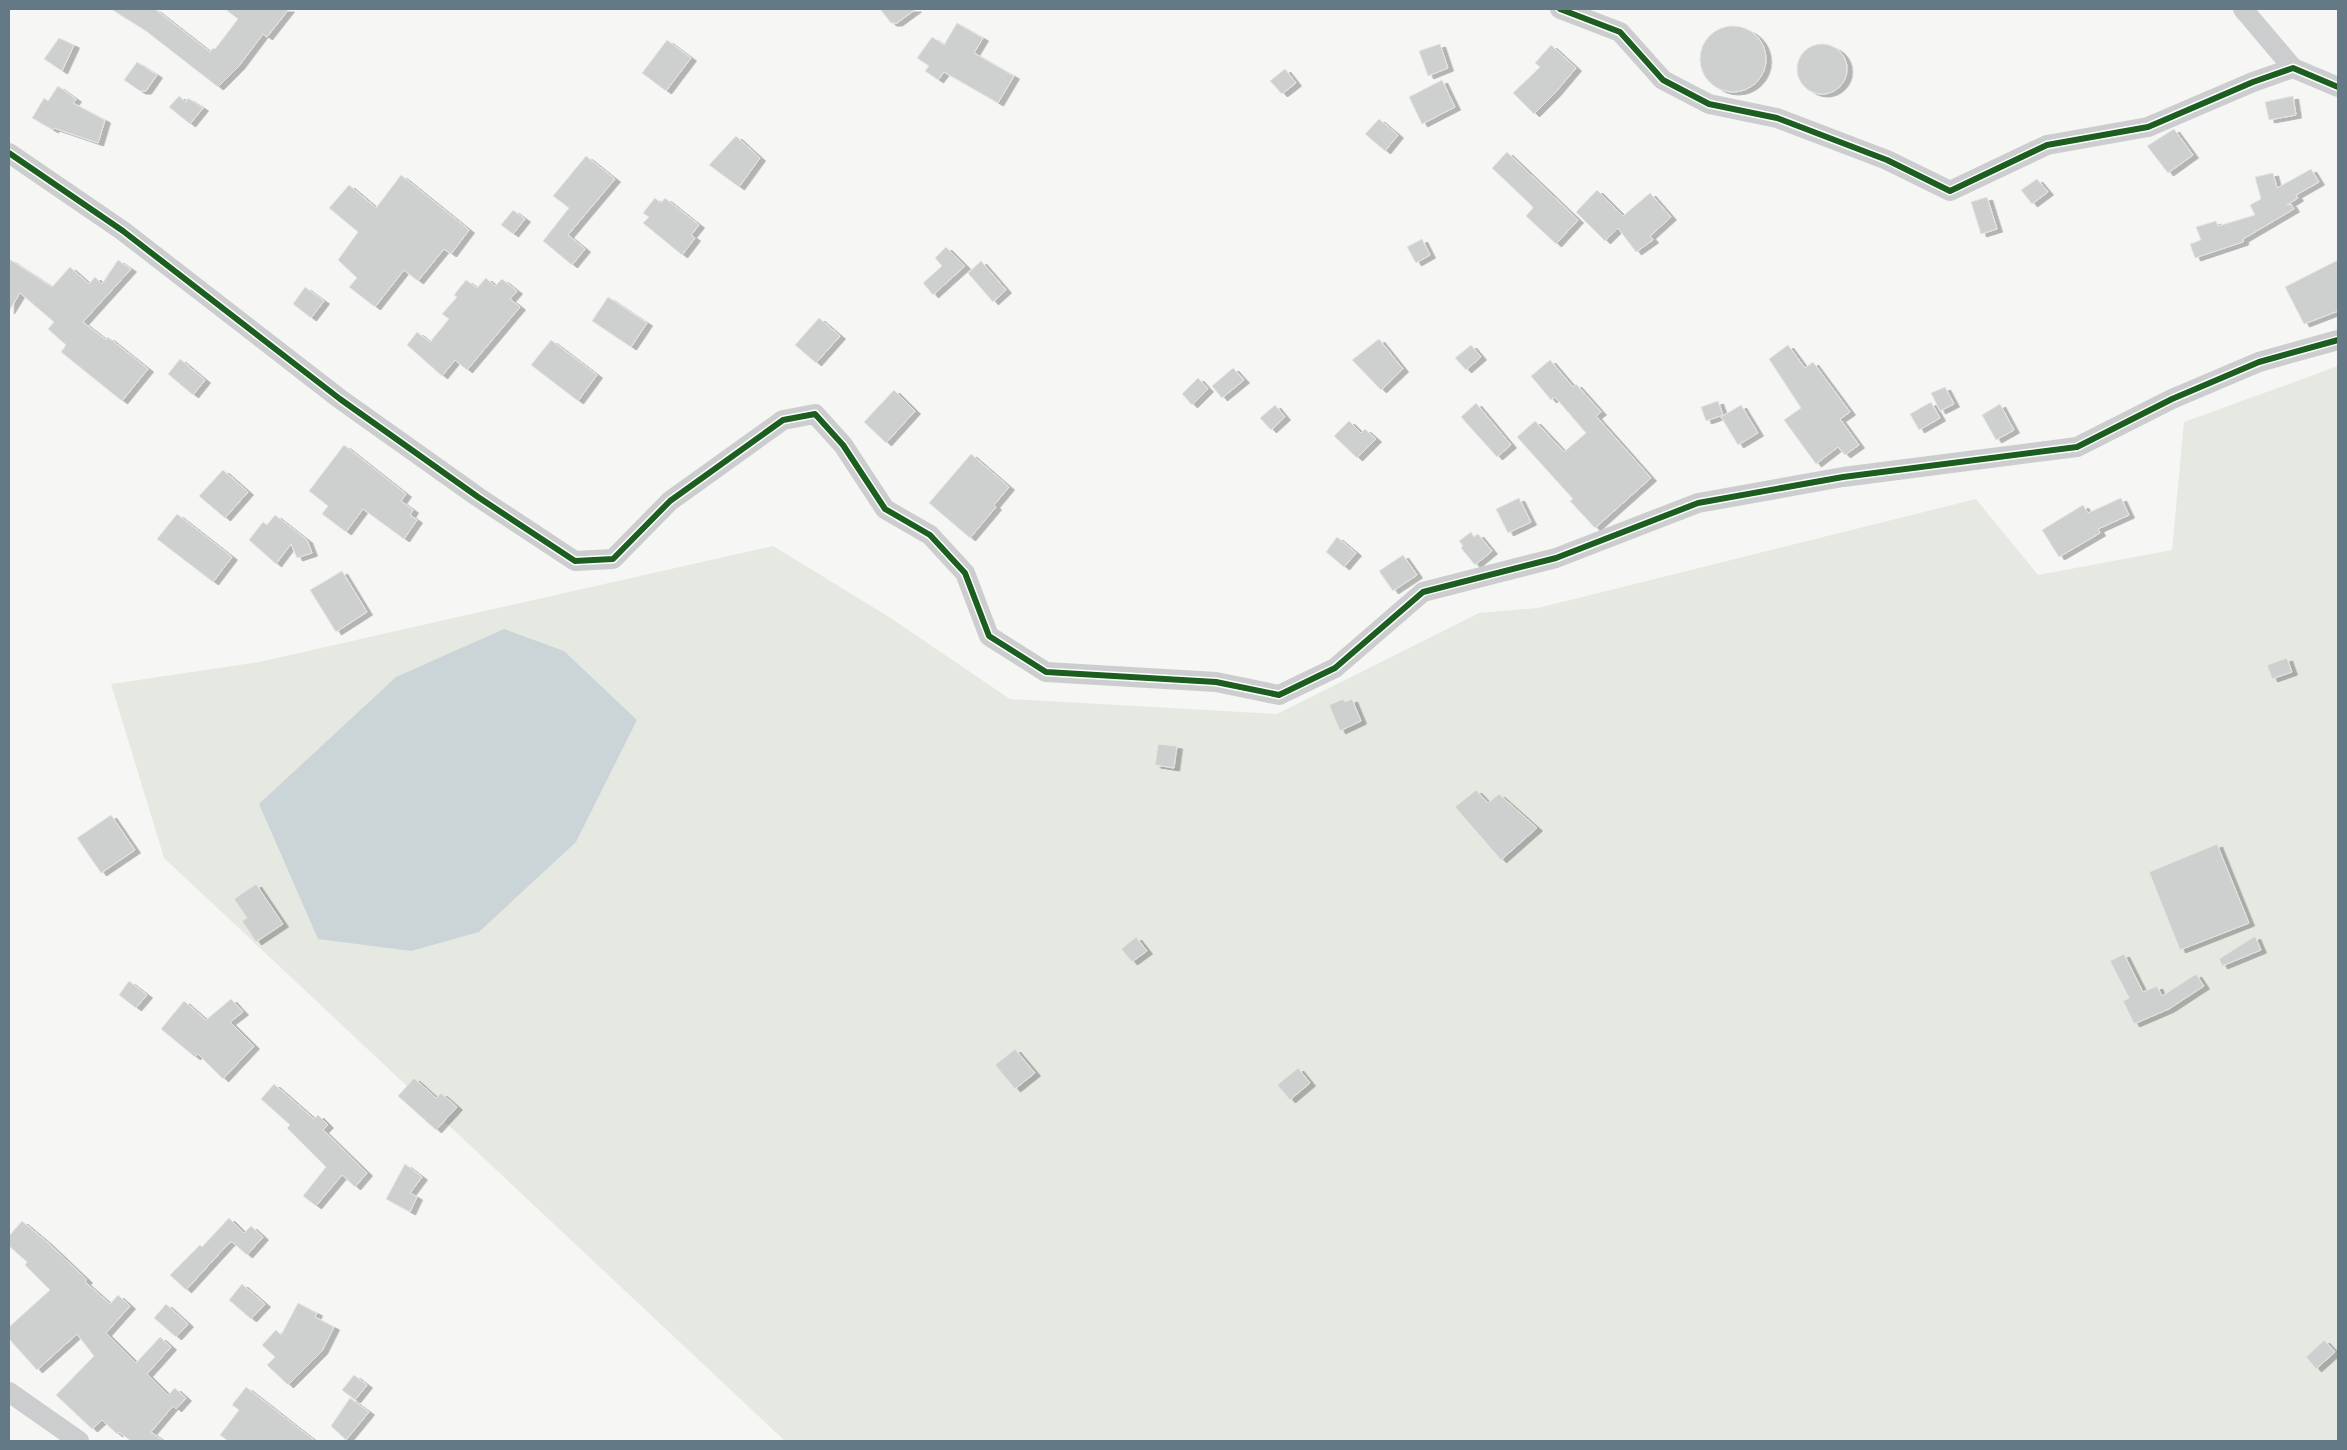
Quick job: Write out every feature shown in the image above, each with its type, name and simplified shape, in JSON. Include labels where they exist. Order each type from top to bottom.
[{"type":"street","points":[[1560,9],[1620,32],[1663,80],[1708,104],[1777,118],[1887,160],[1950,191],[2047,145],[2148,127],[2253,82],[2293,68]]},
{"type":"street","points":[[2243,9],[2293,68],[2338,87]]},
{"type":"street","points":[[9,153],[122,231],[340,399],[478,497],[576,561],[612,560],[670,500],[783,420],[815,414],[843,445],[885,509],[930,536],[965,573],[989,636],[1046,672],[1216,682],[1279,695],[1335,668],[1423,592],[1556,558],[1698,503],[1843,477],[2077,447],[2172,399],[2259,362],[2338,340]]},
{"type":"street","points":[[9,1392],[79,1441]]},
{"type":"shaded area","points":[[2338,366],[2338,1441],[785,1441],[164,858],[111,684],[259,662],[773,546],[889,617],[1010,699],[1277,714],[1479,613],[1538,608],[1976,499],[2038,575],[2172,550],[2184,422]]},
{"type":"shaded area","points":[[504,629],[564,651],[637,720],[576,842],[479,932],[411,951],[318,939],[259,804],[396,677]]},
{"type":"building","points":[[111,9],[155,9],[210,52],[213,48],[215,49],[238,19],[225,9],[289,9],[267,37],[263,34],[239,66],[218,87],[146,31]]},
{"type":"building","points":[[880,9],[916,9],[897,23],[891,23]]},
{"type":"building","points":[[957,23],[983,38],[974,53],[1014,76],[998,103],[944,72],[938,80],[925,71],[929,66],[917,58],[932,37],[944,45]]},
{"type":"building","points":[[1733,26],[1746,29],[1756,36],[1763,46],[1766,59],[1763,72],[1756,82],[1746,89],[1733,92],[1720,89],[1710,82],[1703,72],[1700,59],[1703,46],[1710,36],[1720,29]]},
{"type":"building","points":[[59,38],[74,45],[62,71],[44,59]]},
{"type":"building","points":[[667,40],[691,58],[666,91],[642,73]]},
{"type":"building","points":[[1440,44],[1448,68],[1428,76],[1419,51]]},
{"type":"building","points":[[1822,44],[1831,46],[1842,55],[1847,69],[1845,78],[1836,89],[1822,94],[1813,92],[1802,83],[1797,69],[1799,60],[1808,49]]},
{"type":"building","points":[[1551,45],[1576,68],[1534,114],[1513,93],[1540,67],[1535,63]]},
{"type":"building","points":[[137,62],[157,75],[146,91],[140,91],[124,80]]},
{"type":"building","points":[[1285,69],[1296,83],[1282,94],[1270,81]]},
{"type":"building","points":[[1442,80],[1455,107],[1422,124],[1409,97]]},
{"type":"building","points":[[58,86],[76,99],[73,103],[105,120],[98,143],[54,128],[53,130],[32,118],[44,98],[48,101]]},
{"type":"building","points":[[179,96],[186,102],[188,98],[203,108],[190,124],[169,107]]},
{"type":"building","points":[[2293,96],[2296,115],[2269,120],[2265,102]]},
{"type":"building","points":[[1379,119],[1398,135],[1385,151],[1365,134]]},
{"type":"building","points":[[2174,129],[2193,155],[2168,173],[2147,146]]},
{"type":"building","points":[[736,136],[760,158],[739,187],[709,165]]},
{"type":"building","points":[[1507,152],[1578,220],[1556,244],[1526,216],[1533,208],[1531,205],[1492,168]]},
{"type":"building","points":[[586,156],[615,179],[568,235],[585,249],[572,265],[543,241],[569,208],[553,196]]},
{"type":"building","points":[[2311,169],[2319,182],[2296,195],[2298,198],[2287,205],[2291,204],[2294,209],[2243,239],[2243,242],[2195,258],[2190,244],[2201,240],[2196,227],[2216,221],[2218,226],[2255,215],[2250,205],[2261,199],[2255,177],[2273,173],[2277,188]]},
{"type":"building","points":[[401,175],[469,230],[451,254],[444,249],[418,281],[404,270],[375,307],[349,287],[357,278],[338,260],[358,232],[329,208],[349,185],[376,208]]},
{"type":"building","points":[[2037,179],[2048,192],[2032,204],[2021,190]]},
{"type":"building","points":[[1597,190],[1623,216],[1650,193],[1671,217],[1650,236],[1653,240],[1636,252],[1618,228],[1605,241],[1576,212]]},
{"type":"building","points":[[1987,197],[1997,229],[1981,234],[1971,202]]},
{"type":"building","points":[[655,198],[661,203],[665,198],[699,225],[691,235],[695,238],[682,255],[643,223],[649,217],[643,213]]},
{"type":"building","points":[[513,210],[525,219],[513,234],[501,225]]},
{"type":"building","points":[[1422,239],[1430,255],[1416,263],[1407,247]]},
{"type":"building","points":[[946,247],[965,266],[933,295],[923,283],[942,266],[935,258]]},
{"type":"building","points":[[9,259],[52,287],[70,267],[89,284],[95,277],[102,284],[118,260],[131,269],[83,322],[106,340],[108,337],[148,369],[122,401],[61,352],[66,345],[48,329],[54,322],[20,293],[9,311]]},
{"type":"building","points":[[2338,260],[2338,311],[2304,324],[2285,287]]},
{"type":"building","points":[[981,261],[1006,290],[993,302],[968,273]]},
{"type":"building","points":[[486,278],[495,286],[502,279],[517,291],[510,299],[520,307],[467,370],[455,360],[442,376],[407,345],[417,332],[430,342],[449,319],[442,314],[457,297],[454,295],[466,280],[477,288]]},
{"type":"building","points":[[305,287],[324,301],[311,318],[293,304]]},
{"type":"building","points":[[608,297],[647,323],[631,347],[592,321]]},
{"type":"building","points":[[819,318],[840,336],[816,363],[795,345]]},
{"type":"building","points":[[1379,339],[1403,369],[1381,390],[1352,360]]},
{"type":"building","points":[[551,340],[597,375],[578,401],[531,365]]},
{"type":"building","points":[[1471,345],[1481,357],[1466,370],[1455,358]]},
{"type":"building","points":[[1788,345],[1805,368],[1813,362],[1850,412],[1840,419],[1859,445],[1845,455],[1838,447],[1816,464],[1784,420],[1801,408],[1769,359]]},
{"type":"building","points":[[180,359],[205,380],[193,395],[168,374]]},
{"type":"building","points":[[1550,360],[1573,387],[1576,384],[1601,412],[1596,416],[1651,478],[1595,528],[1570,501],[1573,499],[1517,437],[1535,421],[1564,452],[1586,433],[1555,397],[1551,400],[1531,376]]},
{"type":"building","points":[[1233,368],[1244,380],[1222,398],[1212,386]]},
{"type":"building","points":[[1198,378],[1208,389],[1192,405],[1182,394]]},
{"type":"building","points":[[1945,387],[1954,404],[1940,411],[1931,393]]},
{"type":"building","points":[[894,390],[915,411],[886,443],[864,422]]},
{"type":"building","points":[[1718,401],[1723,415],[1706,421],[1701,407]]},
{"type":"building","points":[[1931,402],[1940,418],[1919,430],[1910,414]]},
{"type":"building","points":[[1476,403],[1511,445],[1497,457],[1461,417]]},
{"type":"building","points":[[2000,404],[2014,430],[1996,440],[1982,415]]},
{"type":"building","points":[[1275,405],[1285,417],[1271,430],[1260,418]]},
{"type":"building","points":[[1741,405],[1758,433],[1738,445],[1721,417]]},
{"type":"building","points":[[1349,421],[1361,433],[1365,429],[1376,439],[1357,458],[1334,436]]},
{"type":"building","points":[[344,445],[406,494],[401,501],[413,510],[410,515],[417,520],[404,539],[363,509],[346,532],[322,514],[328,506],[309,491]]},
{"type":"building","points":[[971,454],[1009,487],[994,505],[996,507],[970,538],[929,503]]},
{"type":"building","points":[[223,470],[248,492],[225,518],[199,496]]},
{"type":"building","points":[[1519,498],[1531,522],[1508,533],[1496,509]]},
{"type":"building","points":[[2121,498],[2129,515],[2098,529],[2100,533],[2059,557],[2042,530],[2083,505],[2088,513]]},
{"type":"building","points":[[177,514],[232,557],[213,582],[157,539]]},
{"type":"building","points":[[275,515],[307,540],[312,553],[297,558],[291,544],[276,564],[249,540],[263,522],[267,525]]},
{"type":"building","points":[[1471,532],[1474,537],[1478,534],[1492,551],[1475,565],[1461,548],[1463,546],[1459,541]]},
{"type":"building","points":[[1337,537],[1356,553],[1344,567],[1326,552]]},
{"type":"building","points":[[1403,555],[1417,575],[1393,591],[1379,571]]},
{"type":"building","points":[[342,571],[367,612],[336,632],[310,590]]},
{"type":"building","points":[[2287,658],[2292,672],[2272,679],[2267,665]]},
{"type":"building","points":[[1343,699],[1345,702],[1352,699],[1361,721],[1340,731],[1329,705]]},
{"type":"building","points":[[1158,744],[1177,746],[1174,768],[1155,765]]},
{"type":"building","points":[[1476,790],[1488,803],[1499,794],[1537,828],[1501,860],[1455,807]]},
{"type":"building","points":[[111,815],[135,850],[101,873],[77,838]]},
{"type":"building","points":[[2217,844],[2249,923],[2180,950],[2149,872]]},
{"type":"building","points":[[256,884],[283,924],[256,942],[242,921],[247,918],[234,899]]},
{"type":"building","points":[[2255,936],[2261,950],[2222,966],[2219,959]]},
{"type":"building","points":[[1136,937],[1147,951],[1132,962],[1121,949]]},
{"type":"building","points":[[2124,954],[2143,992],[2157,986],[2162,996],[2196,974],[2204,986],[2169,1009],[2134,1024],[2123,1001],[2129,998],[2110,961]]},
{"type":"building","points":[[129,981],[147,995],[136,1008],[119,995]]},
{"type":"building","points":[[231,999],[243,1012],[230,1022],[254,1046],[223,1079],[198,1054],[195,1057],[161,1029],[184,1001],[206,1020]]},
{"type":"building","points":[[1015,1049],[1035,1073],[1015,1089],[995,1065]]},
{"type":"building","points":[[1298,1068],[1310,1083],[1290,1100],[1277,1085]]},
{"type":"building","points":[[414,1078],[436,1098],[441,1093],[457,1107],[436,1130],[398,1096]]},
{"type":"building","points":[[274,1084],[314,1119],[318,1115],[328,1125],[323,1130],[367,1173],[355,1187],[342,1175],[316,1206],[303,1196],[326,1167],[287,1128],[290,1125],[261,1099]]},
{"type":"building","points":[[405,1164],[422,1177],[410,1193],[417,1197],[410,1212],[386,1199]]},
{"type":"building","points":[[229,1218],[244,1233],[251,1226],[263,1237],[247,1255],[232,1242],[229,1243],[186,1290],[170,1275],[200,1245],[202,1247]]},
{"type":"building","points":[[22,1221],[47,1242],[87,1280],[85,1282],[110,1304],[118,1295],[130,1306],[106,1333],[136,1363],[160,1337],[171,1347],[147,1374],[168,1395],[175,1388],[186,1398],[176,1409],[173,1406],[151,1432],[163,1441],[131,1441],[119,1432],[117,1434],[102,1420],[92,1429],[56,1395],[94,1356],[77,1334],[37,1370],[9,1339],[9,1327],[50,1290],[25,1265],[27,1262],[9,1246],[9,1236]]},
{"type":"building","points":[[242,1284],[265,1304],[251,1319],[229,1300]]},
{"type":"building","points":[[298,1303],[317,1313],[315,1317],[334,1327],[322,1351],[288,1385],[267,1365],[275,1357],[262,1345],[276,1330],[281,1335]]},
{"type":"building","points":[[166,1304],[188,1324],[176,1337],[154,1318]]},
{"type":"building","points":[[2324,1340],[2335,1352],[2316,1369],[2306,1357]]},
{"type":"building","points":[[354,1375],[367,1385],[355,1400],[342,1390]]},
{"type":"building","points":[[246,1387],[315,1441],[228,1441],[220,1435],[239,1410],[232,1405]]},
{"type":"building","points":[[350,1398],[369,1412],[346,1440],[331,1426]]},
{"type":"cycle path","points":[[1560,9],[1620,32],[1663,80],[1709,104],[1777,118],[1887,160],[1950,191],[2047,145],[2148,127],[2253,82],[2293,68],[2338,87]]},
{"type":"cycle path","points":[[9,153],[123,231],[340,399],[478,497],[575,561],[613,559],[670,501],[783,420],[815,414],[843,445],[885,509],[930,535],[965,573],[989,636],[1046,672],[1216,682],[1279,695],[1335,668],[1423,592],[1556,558],[1698,503],[1843,477],[2077,447],[2172,399],[2259,362],[2338,340]]}]
